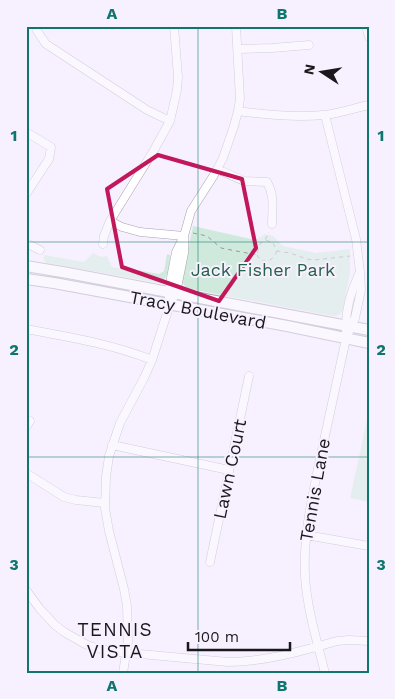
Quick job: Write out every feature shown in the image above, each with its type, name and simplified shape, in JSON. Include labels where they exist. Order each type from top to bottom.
[{"type":"main road","name":"Tracy Boulevard","points":[[26,266],[369,330]]},
{"type":"main road","name":"Tracy Boulevard","points":[[26,279],[170,304],[369,343]]},
{"type":"street","points":[[103,244],[110,221],[170,121],[178,77],[174,26]]},
{"type":"street","points":[[123,673],[128,623],[127,606],[104,503],[109,456],[120,423],[141,385],[162,331],[184,253],[184,234],[192,211],[217,169],[234,126],[238,111],[240,84],[236,26]]},
{"type":"street","points":[[366,26],[369,37]]},
{"type":"street","points":[[37,31],[46,44],[147,110],[170,121]]},
{"type":"street","points":[[238,49],[308,45]]},
{"type":"street","points":[[238,111],[269,116],[325,115],[369,105]]},
{"type":"street","name":"Tennis Lane","points":[[325,115],[356,239],[361,290],[356,318],[349,326],[346,338],[310,506],[306,535],[305,577],[311,616],[325,673]]},
{"type":"street","points":[[26,132],[51,147],[49,159],[26,194]]},
{"type":"street","points":[[217,169],[244,181],[267,182],[273,198],[272,224]]},
{"type":"street","points":[[110,221],[140,232],[184,234]]},
{"type":"street","points":[[26,243],[40,250]]},
{"type":"street","points":[[360,272],[369,273]]},
{"type":"street","points":[[26,328],[110,346],[152,360]]},
{"type":"street","name":"Lawn Court","points":[[210,562],[250,376]]},
{"type":"street","points":[[112,445],[229,470]]},
{"type":"street","points":[[26,473],[64,497],[104,503]]},
{"type":"street","points":[[306,535],[369,546]]},
{"type":"street","points":[[26,590],[48,617],[64,632],[76,640],[107,651],[243,662],[343,641],[369,641]]},
{"type":"path","points":[[184,234],[207,236],[221,248],[257,255]]},
{"type":"path","points":[[267,235],[265,240],[259,245],[257,255],[261,261],[267,262],[273,258],[277,251]]},
{"type":"path","points":[[265,240],[273,243],[277,251]]},
{"type":"path","points":[[277,251],[314,260],[351,256]]},
{"type":"highlighted area","points":[[158,155],[242,179],[256,248],[219,301],[122,267],[107,189]]},
{"type":"green space","name":"Jack Fisher Park","points":[[193,226],[255,240],[265,234],[273,236],[283,246],[316,253],[350,249],[350,273],[342,311],[333,316],[190,289],[184,284],[182,279]]},
{"type":"green space","points":[[93,253],[101,257],[107,256],[112,267],[159,274],[164,271],[167,254],[170,255],[168,271],[165,278],[159,283],[47,263],[44,259],[44,255],[84,262]]},
{"type":"green space","points":[[369,411],[369,502],[350,498]]},
{"type":"district","name":"TENNIS VISTA","points":[[115,640]]}]
